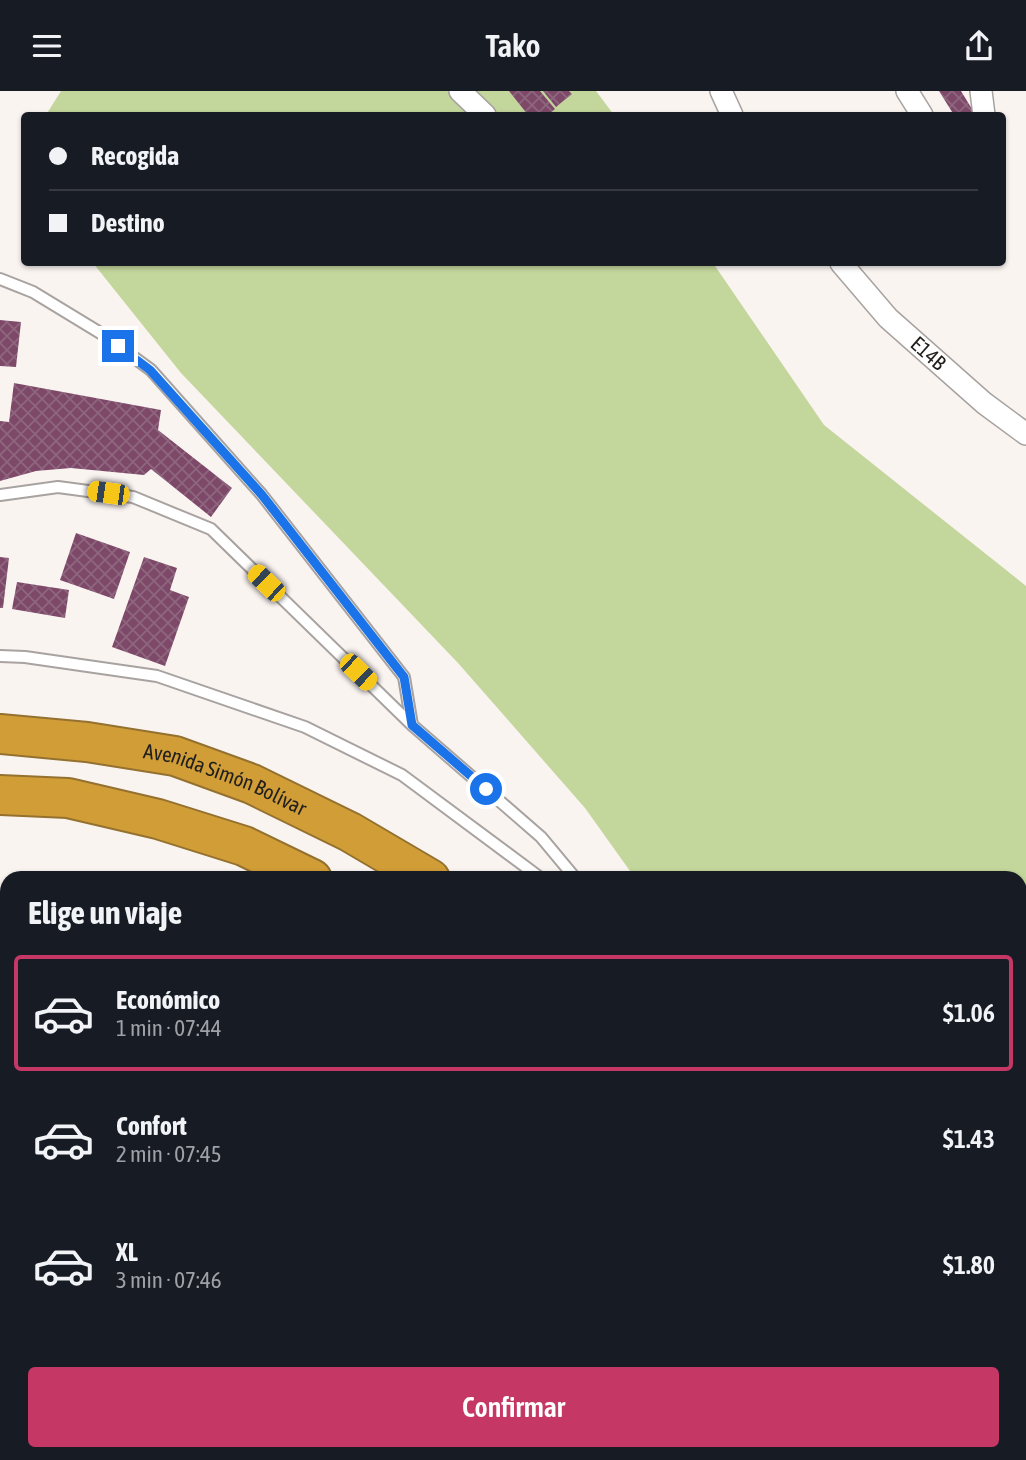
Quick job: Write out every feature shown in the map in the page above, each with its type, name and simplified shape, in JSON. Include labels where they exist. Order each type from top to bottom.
[{"type":"highway","name":"Avenida Simón Bolívar","points":[[0,734],[87,742],[175,757],[252,784],[350,832],[416,871]]},
{"type":"highway","points":[[0,795],[68,798],[158,819],[244,846],[296,871]]},
{"type":"street","points":[[460,91],[482,112]]},
{"type":"street","points":[[721,91],[731,112]]},
{"type":"street","points":[[907,91],[920,112]]},
{"type":"street","points":[[981,91],[984,112]]},
{"type":"street","name":"E14B","points":[[844,266],[888,318],[984,403],[1026,434]]},
{"type":"lane","points":[[0,279],[33,292],[91,327],[150,370],[262,495],[404,677],[412,725]]},
{"type":"lane","points":[[0,495],[58,487],[133,497],[211,529],[412,725],[541,837],[569,871]]},
{"type":"lane","points":[[0,656],[25,657],[157,676],[305,727],[402,775],[531,871]]},
{"type":"green space","points":[[61,91],[596,91],[612,112],[48,112]]},
{"type":"green space","points":[[95,266],[715,266],[824,425],[1026,586],[1026,871],[630,871],[585,808],[458,663],[181,373]]},
{"type":"building","points":[[509,91],[540,91],[555,109],[552,112],[526,112]]},
{"type":"building","points":[[543,91],[569,91],[572,94],[556,107]]},
{"type":"building","points":[[939,91],[961,91],[974,112],[952,112]]},
{"type":"building","points":[[0,320],[21,322],[16,367],[0,366]]},
{"type":"building","points":[[14,383],[161,410],[158,430],[232,488],[211,517],[151,469],[144,475],[71,468],[36,471],[0,481],[0,421],[9,422]]},
{"type":"building","points":[[76,533],[130,552],[114,599],[60,580]]},
{"type":"building","points":[[0,557],[9,558],[3,608],[0,608]]},
{"type":"building","points":[[144,557],[177,568],[170,590],[189,597],[165,666],[112,647]]},
{"type":"building","points":[[17,582],[69,590],[65,618],[12,609]]},
{"type":"route","points":[[118,346],[150,370],[262,495],[404,677],[412,725],[486,789]]}]
